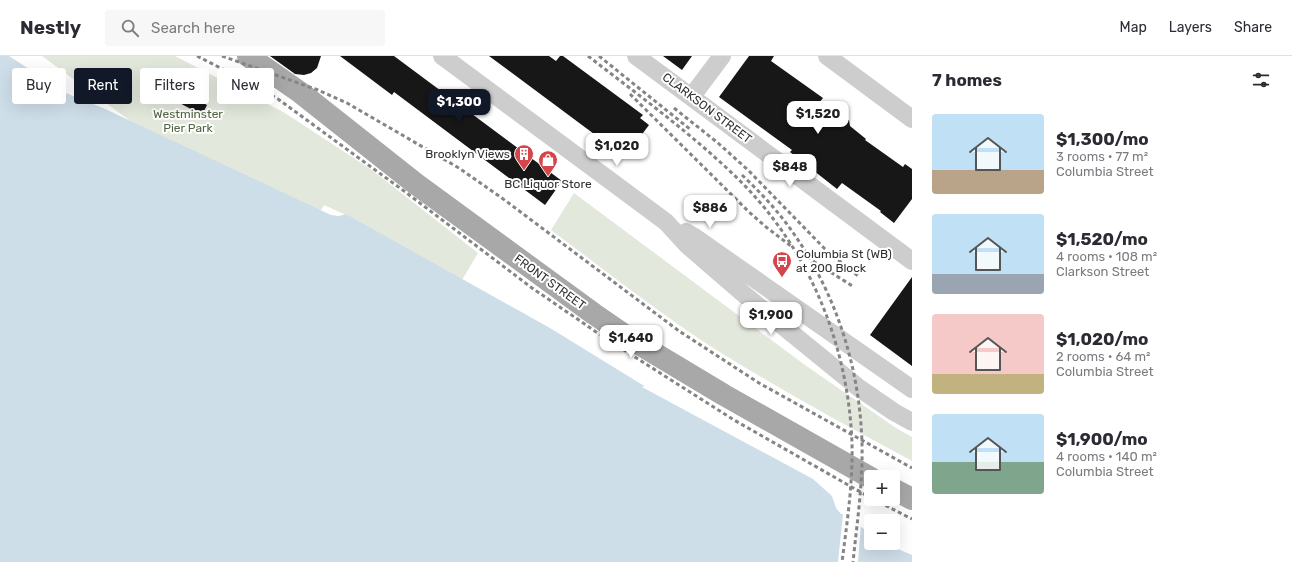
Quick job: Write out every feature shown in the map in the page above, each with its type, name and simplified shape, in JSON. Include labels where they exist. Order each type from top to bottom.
[{"type":"main road","name":"FRONT STREET","points":[[248,56],[302,93],[416,184],[629,338],[724,395],[864,474]]},
{"type":"main road","points":[[900,492],[912,498]]},
{"type":"street","points":[[442,56],[666,222],[694,236],[912,389]]},
{"type":"street","name":"CLARKSON STREET","points":[[636,56],[910,255]]},
{"type":"street","points":[[692,96],[722,56]]},
{"type":"street","points":[[827,56],[912,119]]},
{"type":"street","points":[[666,222],[687,245],[837,371],[880,403],[912,422]]},
{"type":"street","points":[[837,371],[866,382],[874,378],[878,366]]},
{"type":"green space","name":"Westminster Pier Park","points":[[42,56],[175,56],[198,68],[140,68],[140,104],[209,104],[209,74],[217,78],[217,104],[268,104],[285,113],[372,170],[478,253],[462,280],[346,215],[324,205],[299,249],[107,104],[132,104],[132,68],[74,68],[74,80],[66,74],[66,68],[58,68]]},
{"type":"green space","points":[[574,193],[805,365],[896,428],[912,437],[912,461],[814,408],[696,337],[551,230]]},
{"type":"shaded area","points":[[0,56],[9,56],[27,68],[12,68],[12,104],[66,104],[66,93],[74,96],[74,104],[93,104],[331,215],[339,216],[346,214],[550,328],[646,387],[815,477],[832,492],[839,508],[864,529],[864,550],[900,550],[912,555],[912,562],[0,562]]},
{"type":"pier","points":[[647,385],[817,475],[834,491],[840,507],[861,524],[858,562],[838,562],[843,514],[841,514],[836,508],[832,496],[813,479],[642,387]]},
{"type":"building","points":[[270,56],[321,56],[317,68],[311,73],[304,75],[295,74]]},
{"type":"building","points":[[340,56],[394,56],[562,181],[545,205],[394,92],[392,95]]},
{"type":"building","points":[[489,56],[549,56],[556,61],[560,56],[563,56],[643,115],[640,118],[649,125],[625,157]]},
{"type":"building","points":[[663,56],[692,56],[682,70]]},
{"type":"building","points":[[749,56],[774,56],[771,61],[823,98],[819,103],[841,120],[849,120],[850,126],[866,139],[865,140],[903,167],[905,164],[912,169],[912,199],[894,223],[880,212],[881,211],[842,183],[837,189],[790,152],[792,150],[719,97]]},
{"type":"building","points":[[181,104],[205,104],[207,105],[202,115]]},
{"type":"building","points":[[912,277],[912,366],[870,335]]},
{"type":"railway","points":[[197,56],[278,99],[404,191],[532,288],[605,338],[734,420],[864,494]]},
{"type":"railway","points":[[222,56],[318,90],[347,103],[459,168],[506,201],[679,331],[759,383],[912,468]]},
{"type":"railway","points":[[588,56],[644,99],[716,158],[759,201],[782,231],[802,263],[819,296],[832,332],[842,368],[849,405],[852,443],[852,473],[842,562]]},
{"type":"railway","points":[[599,56],[691,130]]},
{"type":"railway","points":[[630,94],[749,212],[791,246]]},
{"type":"railway","points":[[674,108],[718,143],[748,170],[825,249],[858,276]]},
{"type":"railway","points":[[742,175],[782,218],[809,258],[834,308],[851,361],[857,388],[862,444],[861,488],[853,562]]},
{"type":"railway","points":[[813,261],[854,287]]},
{"type":"railway","points":[[887,506],[912,519]]},
{"type":"place","name":"Brooklyn Views","points":[[524,171]]},
{"type":"place","name":"BC Liquor Store","points":[[548,177]]},
{"type":"place","name":"Columbia St (WB) at 200 Block","points":[[782,278]]}]
